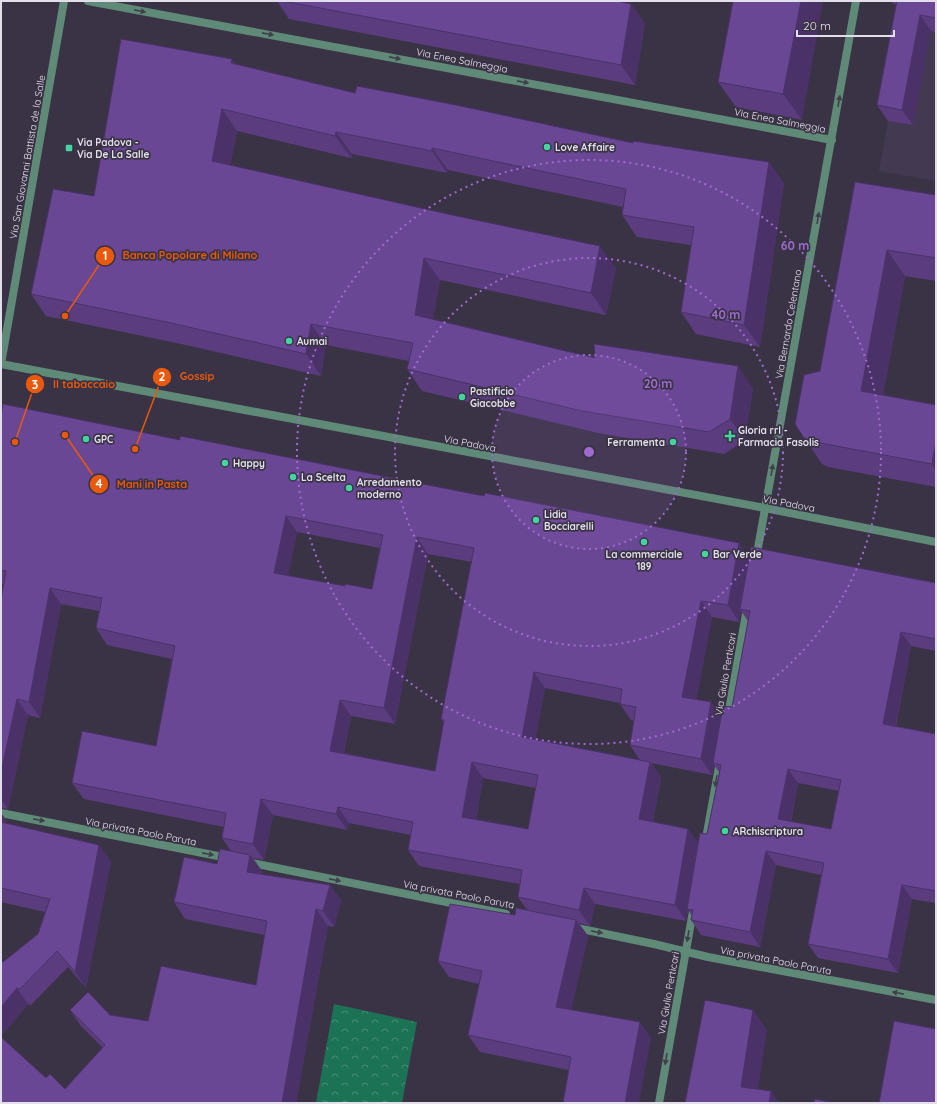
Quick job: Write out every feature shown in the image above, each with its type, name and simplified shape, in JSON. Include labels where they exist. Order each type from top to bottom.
[{"type":"street","name":"Via San Giovanni Battista de la Salle","points":[[1,365],[64,1]]},
{"type":"street","name":"Via Enea Salmeggia","points":[[88,1],[832,140]]},
{"type":"street","name":"Via Bernardo Celentano","points":[[765,508],[856,1]]},
{"type":"street","name":"Via Padova","points":[[1,365],[765,508],[936,542]]},
{"type":"street","points":[[755,567],[765,508]]},
{"type":"street","name":"Via Giulio Perticari","points":[[726,724],[749,599]]},
{"type":"street","points":[[704,850],[721,756]]},
{"type":"street","name":"Via privata Paolo Paruta","points":[[1,813],[517,916]]},
{"type":"street","name":"Via Giulio Perticari","points":[[658,1103],[694,905]]},
{"type":"street","name":"Via privata Paolo Paruta","points":[[563,925],[686,952],[936,1000]]},
{"type":"shaded area","points":[[894,1],[936,1],[936,181],[879,171],[909,7],[893,4]]},
{"type":"green space","points":[[334,1004],[417,1022],[402,1103],[316,1103]]},
{"type":"building","points":[[283,1],[617,1],[631,4],[621,65]]},
{"type":"building","points":[[733,1],[801,1],[783,94],[718,82]]},
{"type":"building","points":[[897,1],[936,1],[936,18],[920,15],[902,110],[877,105]]},
{"type":"building","points":[[121,39],[232,59],[231,63],[355,93],[357,86],[456,105],[633,143],[633,141],[769,162],[744,325],[681,312],[694,227],[622,215],[626,189],[432,148],[432,151],[336,132],[335,136],[222,109],[212,161],[452,215],[600,246],[591,293],[424,258],[415,315],[595,358],[594,344],[738,366],[730,419],[709,432],[582,411],[407,369],[413,343],[311,324],[306,354],[171,323],[31,294],[53,189],[94,196]]},
{"type":"building","points":[[855,182],[936,195],[936,258],[887,250],[861,391],[936,405],[936,441],[932,464],[810,441],[804,438],[795,424],[804,375],[820,371]]},
{"type":"building","points":[[3,404],[180,440],[180,436],[484,496],[485,493],[739,543],[728,605],[701,601],[682,697],[711,702],[701,759],[630,745],[636,707],[620,704],[622,689],[534,672],[522,737],[650,762],[639,819],[688,829],[675,905],[584,888],[579,910],[518,897],[522,870],[408,850],[413,822],[338,807],[336,814],[261,799],[253,844],[222,838],[226,813],[72,783],[82,731],[156,746],[175,646],[96,628],[102,598],[50,588],[29,702],[17,699],[1,772],[1,600],[6,571],[1,570],[1,416]],"holes":[[[286,516],[383,535],[372,589],[345,584],[345,586],[274,573]],[[417,537],[474,548],[441,719],[444,720],[435,771],[330,751],[340,700],[384,708]],[[472,762],[538,775],[528,829],[462,817]]]},
{"type":"building","points":[[751,547],[936,583],[936,639],[901,632],[883,724],[936,734],[936,891],[902,885],[888,959],[808,944],[824,863],[766,851],[750,932],[691,920],[693,910],[687,909],[700,833],[707,834],[721,765],[713,763],[723,706],[732,707],[750,611],[740,609]],"holes":[[[788,769],[841,780],[831,829],[778,819]]]},
{"type":"building","points":[[1,822],[99,845],[75,972],[57,951],[20,989],[17,988],[1,1007],[1,961],[3,962],[38,934],[50,899],[1,888]]},
{"type":"building","points":[[220,849],[250,855],[247,872],[330,885],[323,911],[316,909],[282,1103],[1,1103],[1,1037],[46,1078],[50,1074],[65,1089],[105,1045],[70,1010],[88,992],[110,1015],[148,1021],[161,966],[256,985],[267,921],[174,902],[184,857],[217,864]]},
{"type":"building","points":[[450,904],[515,915],[516,908],[576,920],[556,1007],[640,1022],[625,1103],[563,1103],[571,1057],[468,1035],[482,971],[438,961]]},
{"type":"building","points":[[705,1000],[753,1010],[741,1087],[771,1091],[769,1103],[685,1103]]},
{"type":"building","points":[[894,1021],[936,1029],[936,1103],[879,1103]]},
{"type":"building","points":[[815,1099],[833,1103],[814,1103]]},
{"type":"place","name":"Love Affaire","points":[[547,147]]},
{"type":"place","name":"Via Padova - Via De La Salle","points":[[69,148]]},
{"type":"place","name":"Banca Popolare di Milano","points":[[65,316]]},
{"type":"place","name":"Aumai","points":[[289,341]]},
{"type":"place","name":"Pastificio Giacobbe","points":[[462,397]]},
{"type":"place","name":"Mani in Pasta","points":[[65,435]]},
{"type":"place","name":"Gloria rrl - Farmacia Fasolis","points":[[730,436]]},
{"type":"place","name":"GPC","points":[[86,439]]},
{"type":"place","name":"Il tabaccaio","points":[[15,442]]},
{"type":"place","name":"Ferramenta","points":[[673,442]]},
{"type":"place","name":"Gossip","points":[[135,449]]},
{"type":"place","name":"Happy","points":[[225,463]]},
{"type":"place","name":"La Scelta","points":[[293,477]]},
{"type":"place","name":"Arredamento moderno","points":[[349,488]]},
{"type":"place","name":"Lidia Bocciarelli","points":[[536,520]]},
{"type":"place","name":"La commerciale 189","points":[[644,542]]},
{"type":"place","name":"Bar Verde","points":[[705,554]]},
{"type":"place","name":"ARchiscriptura","points":[[725,831]]}]
